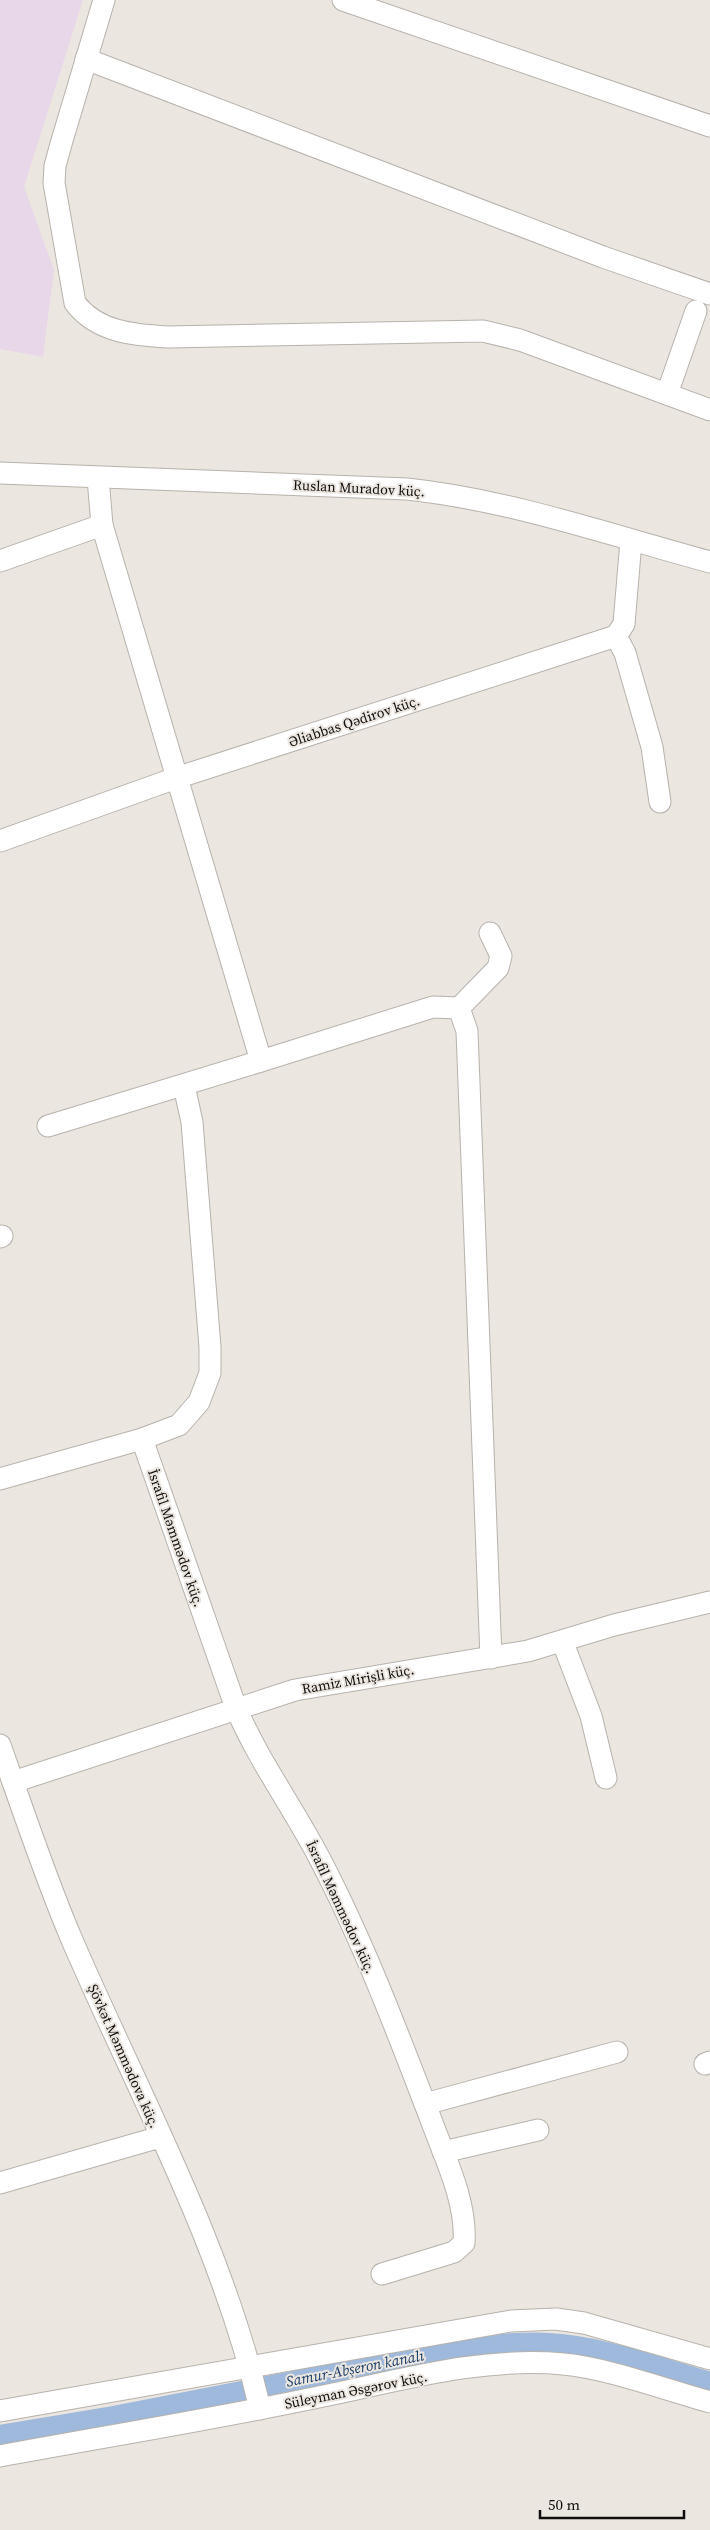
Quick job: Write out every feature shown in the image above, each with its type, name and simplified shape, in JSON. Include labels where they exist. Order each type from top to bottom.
[{"type":"street","points":[[104,0],[59,151],[54,183],[73,295],[84,315],[95,323],[146,336],[168,337],[484,331],[520,340],[710,410]]},
{"type":"street","points":[[343,0],[710,126]]},
{"type":"street","points":[[86,59],[603,257],[710,294]]},
{"type":"street","points":[[667,394],[696,311]]},
{"type":"street","name":"Ruslan Muradov küç.","points":[[0,473],[407,489],[442,493],[495,502],[710,562]]},
{"type":"street","points":[[98,478],[102,525],[261,1061]]},
{"type":"street","points":[[0,561],[102,525]]},
{"type":"street","points":[[631,541],[624,624],[616,636],[625,653],[652,747],[660,802]]},
{"type":"street","name":"Əliabbas Qədirov küç.","points":[[0,842],[176,778],[616,636]]},
{"type":"street","points":[[48,1126],[184,1086],[433,1007],[459,1008],[498,968],[501,956],[490,933]]},
{"type":"street","points":[[459,1008],[467,1031],[492,1658]]},
{"type":"street","points":[[0,1479],[142,1440],[179,1425],[199,1402],[210,1373],[210,1347],[192,1122],[184,1086]]},
{"type":"street","name":"İsrafil Məmmədov küç.","points":[[142,1440],[246,1732],[326,1871],[360,1942],[425,2104],[458,2196],[466,2229],[464,2243],[454,2252],[382,2274]]},
{"type":"street","name":"Ramiz Mirişli küç.","points":[[13,1782],[295,1690],[492,1658],[563,1642],[614,1625],[710,1602]]},
{"type":"street","points":[[563,1642],[591,1716],[606,1778]]},
{"type":"street","name":"Şövkət Məmmədova küç.","points":[[0,1745],[72,1939],[228,2295],[250,2365],[260,2409]]},
{"type":"street","points":[[425,2104],[617,2052]]},
{"type":"street","points":[[443,2152],[538,2130]]},
{"type":"street","points":[[0,2183],[160,2137]]},
{"type":"street","points":[[0,2411],[250,2365],[511,2321],[556,2319],[584,2323],[710,2359]]},
{"type":"street","name":"Süleyman Əsgərov küç.","points":[[0,2456],[260,2409],[471,2367],[518,2363],[564,2364],[592,2369],[710,2402]]},
{"type":"shaded area","points":[[0,0],[83,0],[24,187],[54,270],[43,357],[0,349]]},
{"type":"waterway","name":"Samur-Abşeron kanalı","points":[[0,2435],[113,2416],[472,2346],[539,2342],[590,2348],[631,2358],[710,2382]]}]
